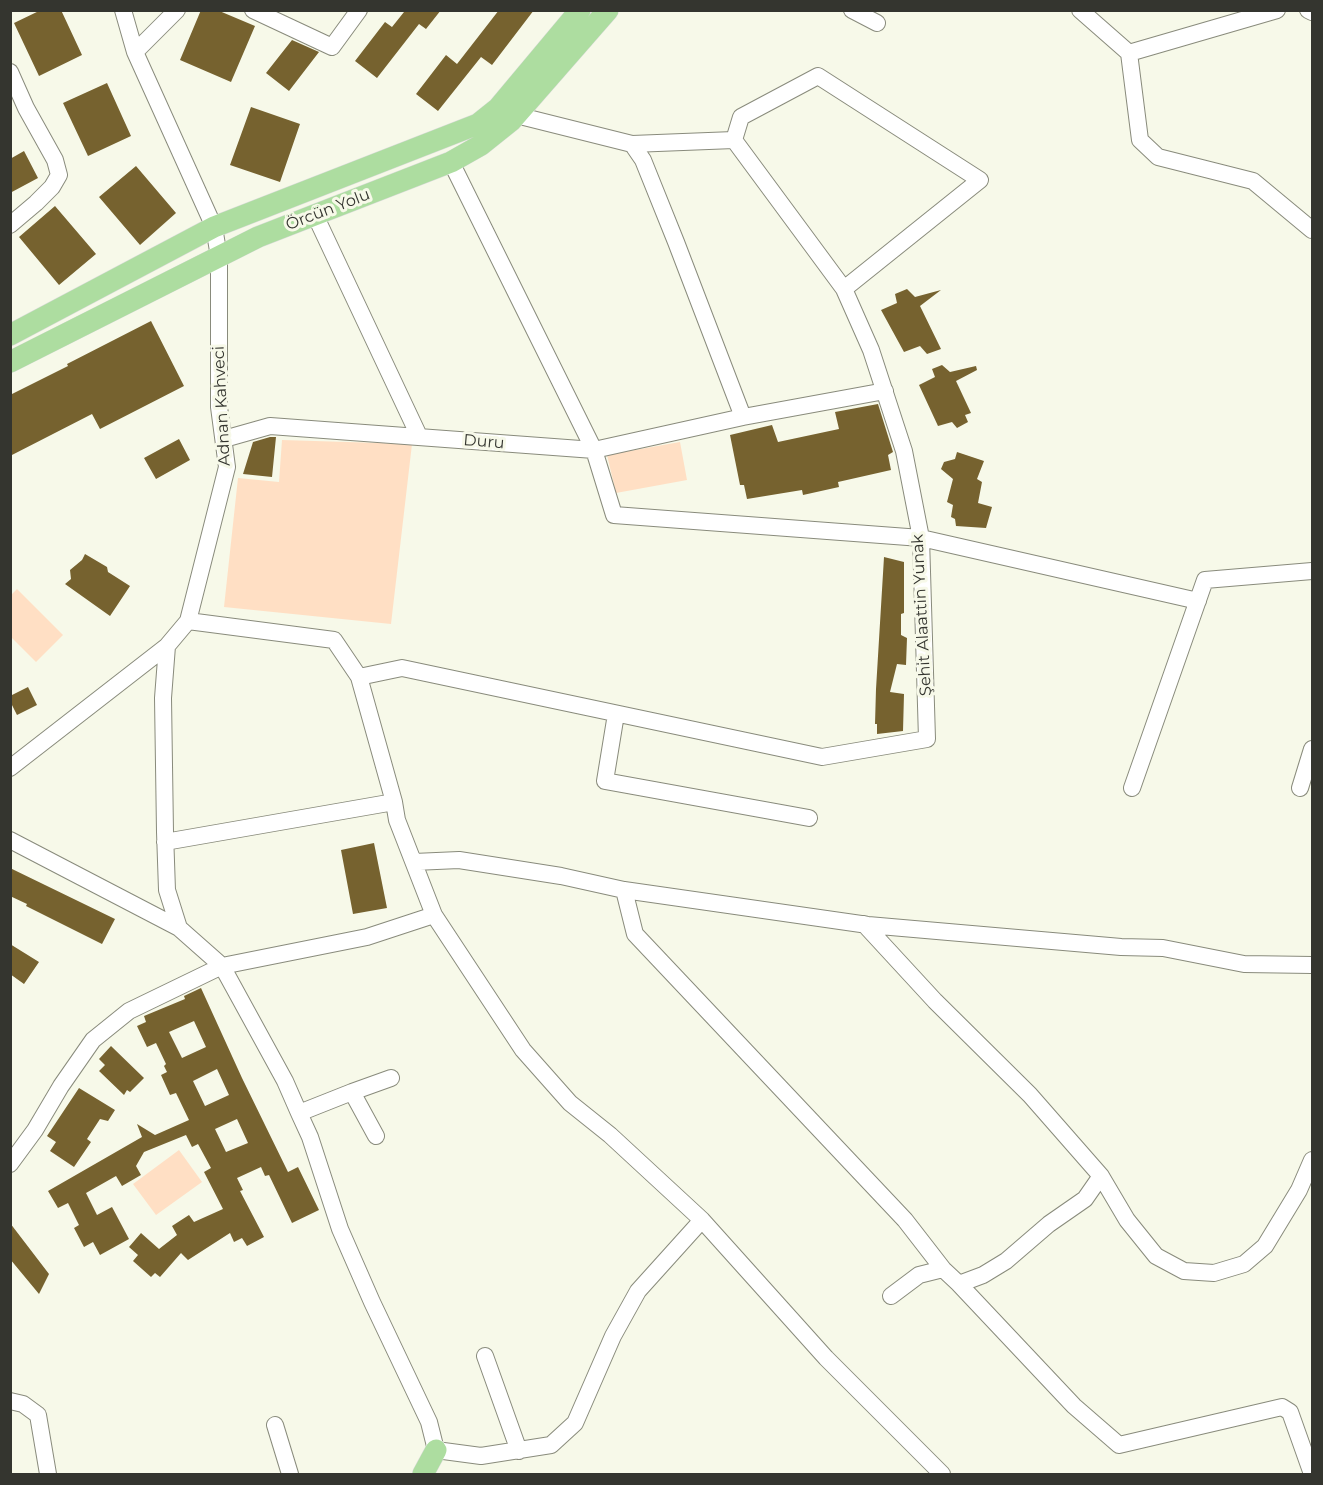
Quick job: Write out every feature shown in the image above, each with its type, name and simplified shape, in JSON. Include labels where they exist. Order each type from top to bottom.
[{"type":"main road","name":"Örcün Yolu","points":[[10,335],[214,227],[478,124],[498,108],[580,10]]},
{"type":"main road","name":"Örcün Yolu","points":[[10,362],[258,237],[450,162],[481,146],[516,115],[608,10]]},
{"type":"main road","points":[[423,1474],[436,1450]]},
{"type":"street","name":"Adnan Kahveci","points":[[10,768],[167,646],[188,621],[227,467],[219,407],[219,256],[214,227],[135,52],[123,10]]},
{"type":"street","points":[[135,52],[177,10]]},
{"type":"street","points":[[253,10],[332,47],[359,10]]},
{"type":"street","points":[[852,10],[876,23]]},
{"type":"street","points":[[1080,10],[1129,53],[1140,140],[1158,157],[1253,182],[1312,230]]},
{"type":"street","points":[[1129,53],[1277,10]]},
{"type":"street","points":[[10,72],[26,108],[55,160],[59,175],[44,195],[10,225]]},
{"type":"street","points":[[516,115],[632,144],[735,140],[741,117],[818,76],[980,180],[844,289]]},
{"type":"street","name":"Şehit Alaattin Yunak","points":[[616,714],[822,757],[927,739],[921,538],[904,450],[872,350],[844,289],[735,140]]},
{"type":"street","points":[[632,144],[643,160],[743,417]]},
{"type":"street","points":[[450,162],[594,450],[614,515],[921,538],[1198,601]]},
{"type":"street","points":[[315,215],[419,436]]},
{"type":"street","name":"Duru","points":[[224,439],[270,426],[594,450],[743,417],[885,391]]},
{"type":"street","points":[[1132,788],[1205,580],[1312,571]]},
{"type":"street","points":[[188,621],[334,640],[359,677],[394,801],[397,820],[435,915],[523,1050],[570,1103],[610,1135],[702,1220],[826,1358],[942,1474]]},
{"type":"street","points":[[167,646],[163,698],[167,890],[179,928]]},
{"type":"street","points":[[359,677],[402,668],[616,714],[605,781],[809,818]]},
{"type":"street","points":[[1300,788],[1312,749]]},
{"type":"street","points":[[165,842],[394,801]]},
{"type":"street","points":[[10,840],[179,928],[222,966],[285,1081],[310,1137],[340,1229],[429,1422],[436,1450],[482,1456],[551,1445],[575,1423],[613,1336],[638,1291],[702,1220]]},
{"type":"street","points":[[414,862],[459,860],[561,876],[624,890],[864,924],[1121,947],[1162,948],[1244,964],[1312,965]]},
{"type":"street","points":[[624,890],[635,934],[905,1220],[943,1269],[1074,1406],[1119,1445],[1282,1407],[1290,1412],[1312,1474]]},
{"type":"street","points":[[10,1164],[35,1130],[61,1086],[93,1040],[129,1011],[222,966],[367,937],[435,915]]},
{"type":"street","points":[[864,924],[935,1001],[1030,1095],[1101,1176],[1127,1220],[1156,1256],[1184,1271],[1214,1273],[1244,1264],[1265,1245],[1299,1190],[1312,1160]]},
{"type":"street","points":[[299,1113],[391,1078]]},
{"type":"street","points":[[352,1092],[376,1136]]},
{"type":"street","points":[[959,1284],[983,1275],[1006,1261],[1049,1224],[1085,1199],[1101,1176]]},
{"type":"street","points":[[891,1296],[919,1275],[943,1269]]},
{"type":"street","points":[[485,1356],[519,1451]]},
{"type":"street","points":[[10,1401],[23,1404],[38,1415],[48,1474]]},
{"type":"street","points":[[275,1425],[290,1474]]},
{"type":"shaded area","points":[[282,440],[412,444],[391,624],[224,607],[238,478],[279,482]]},
{"type":"shaded area","points":[[680,442],[687,480],[616,493],[607,455]]},
{"type":"shaded area","points":[[17,589],[63,635],[36,662],[11,637],[11,595]]},
{"type":"shaded area","points":[[179,1150],[202,1182],[156,1215],[133,1184]]},
{"type":"building","points":[[41,10],[61,10],[82,55],[39,76],[14,23]]},
{"type":"building","points":[[201,10],[217,10],[255,26],[231,82],[180,60]]},
{"type":"building","points":[[402,10],[441,10],[426,29],[419,24],[377,78],[355,61],[385,22],[392,27],[404,12]]},
{"type":"building","points":[[499,10],[534,10],[492,65],[481,57],[438,111],[416,94],[446,55],[457,64]]},
{"type":"building","points":[[292,40],[319,52],[289,91],[266,73]]},
{"type":"building","points":[[107,83],[131,136],[88,156],[63,103]]},
{"type":"building","points":[[251,107],[300,124],[280,182],[230,165]]},
{"type":"building","points":[[24,151],[38,178],[10,193],[10,159]]},
{"type":"building","points":[[136,166],[176,213],[140,245],[99,197]]},
{"type":"building","points":[[55,206],[96,254],[59,285],[19,237]]},
{"type":"building","points":[[907,289],[915,297],[941,290],[920,306],[941,349],[927,354],[920,346],[904,352],[881,310],[897,303],[895,294]]},
{"type":"building","points":[[151,321],[184,386],[100,429],[92,414],[10,456],[10,395]]},
{"type":"building","points":[[942,365],[950,372],[976,366],[977,370],[956,381],[971,413],[965,415],[968,422],[957,428],[952,422],[938,426],[919,385],[935,377],[932,369]]},
{"type":"building","points":[[878,404],[893,452],[888,455],[891,470],[838,482],[839,487],[803,495],[802,490],[747,499],[744,485],[740,485],[730,435],[772,425],[778,442],[839,429],[835,412]]},
{"type":"building","points":[[276,437],[272,477],[243,474],[253,442]]},
{"type":"building","points":[[179,439],[190,460],[156,479],[144,458]]},
{"type":"building","points":[[957,452],[984,461],[977,479],[982,482],[978,503],[992,507],[986,528],[956,526],[955,519],[951,517],[953,505],[947,502],[953,479],[941,469],[944,462],[955,459]]},
{"type":"building","points":[[85,554],[107,567],[108,572],[130,586],[110,616],[65,584],[71,579],[70,570],[82,560]]},
{"type":"building","points":[[884,557],[904,562],[904,613],[901,614],[901,635],[907,638],[906,665],[897,664],[890,692],[904,694],[903,731],[877,734],[876,689]]},
{"type":"building","points":[[28,687],[37,705],[17,715],[10,696]]},
{"type":"building","points":[[374,843],[387,908],[353,914],[341,850]]},
{"type":"building","points":[[10,868],[115,919],[102,944],[10,896]]},
{"type":"building","points":[[10,944],[39,962],[24,984],[10,974]]},
{"type":"building","points":[[201,988],[288,1172],[298,1167],[319,1210],[292,1223],[269,1175],[265,1176],[261,1167],[237,1178],[243,1190],[240,1191],[264,1237],[247,1246],[242,1238],[234,1242],[230,1233],[188,1260],[181,1253],[160,1277],[155,1273],[151,1277],[133,1261],[138,1255],[129,1247],[141,1233],[159,1249],[177,1235],[172,1226],[189,1215],[194,1222],[223,1209],[204,1172],[211,1168],[198,1144],[192,1147],[186,1135],[144,1152],[136,1166],[141,1175],[122,1186],[116,1176],[86,1193],[97,1215],[112,1207],[129,1239],[100,1255],[93,1242],[84,1247],[74,1228],[79,1225],[68,1203],[58,1208],[48,1191],[142,1137],[137,1124],[155,1135],[189,1120],[176,1093],[170,1095],[161,1075],[167,1072],[164,1066],[166,1064],[156,1043],[147,1047],[137,1026],[146,1022],[144,1016],[185,999],[184,996]],"holes":[[[194,1021],[206,1047],[182,1058],[169,1032]],[[217,1069],[229,1095],[205,1106],[193,1081]],[[237,1119],[248,1143],[226,1152],[215,1129]]]},
{"type":"building","points":[[111,1046],[144,1078],[130,1092],[127,1090],[124,1095],[99,1071],[105,1065],[99,1059]]},
{"type":"building","points":[[79,1088],[115,1110],[108,1121],[100,1119],[87,1139],[91,1142],[74,1167],[50,1151],[56,1142],[47,1136]]},
{"type":"building","points":[[10,1223],[49,1274],[39,1294],[10,1259]]}]
